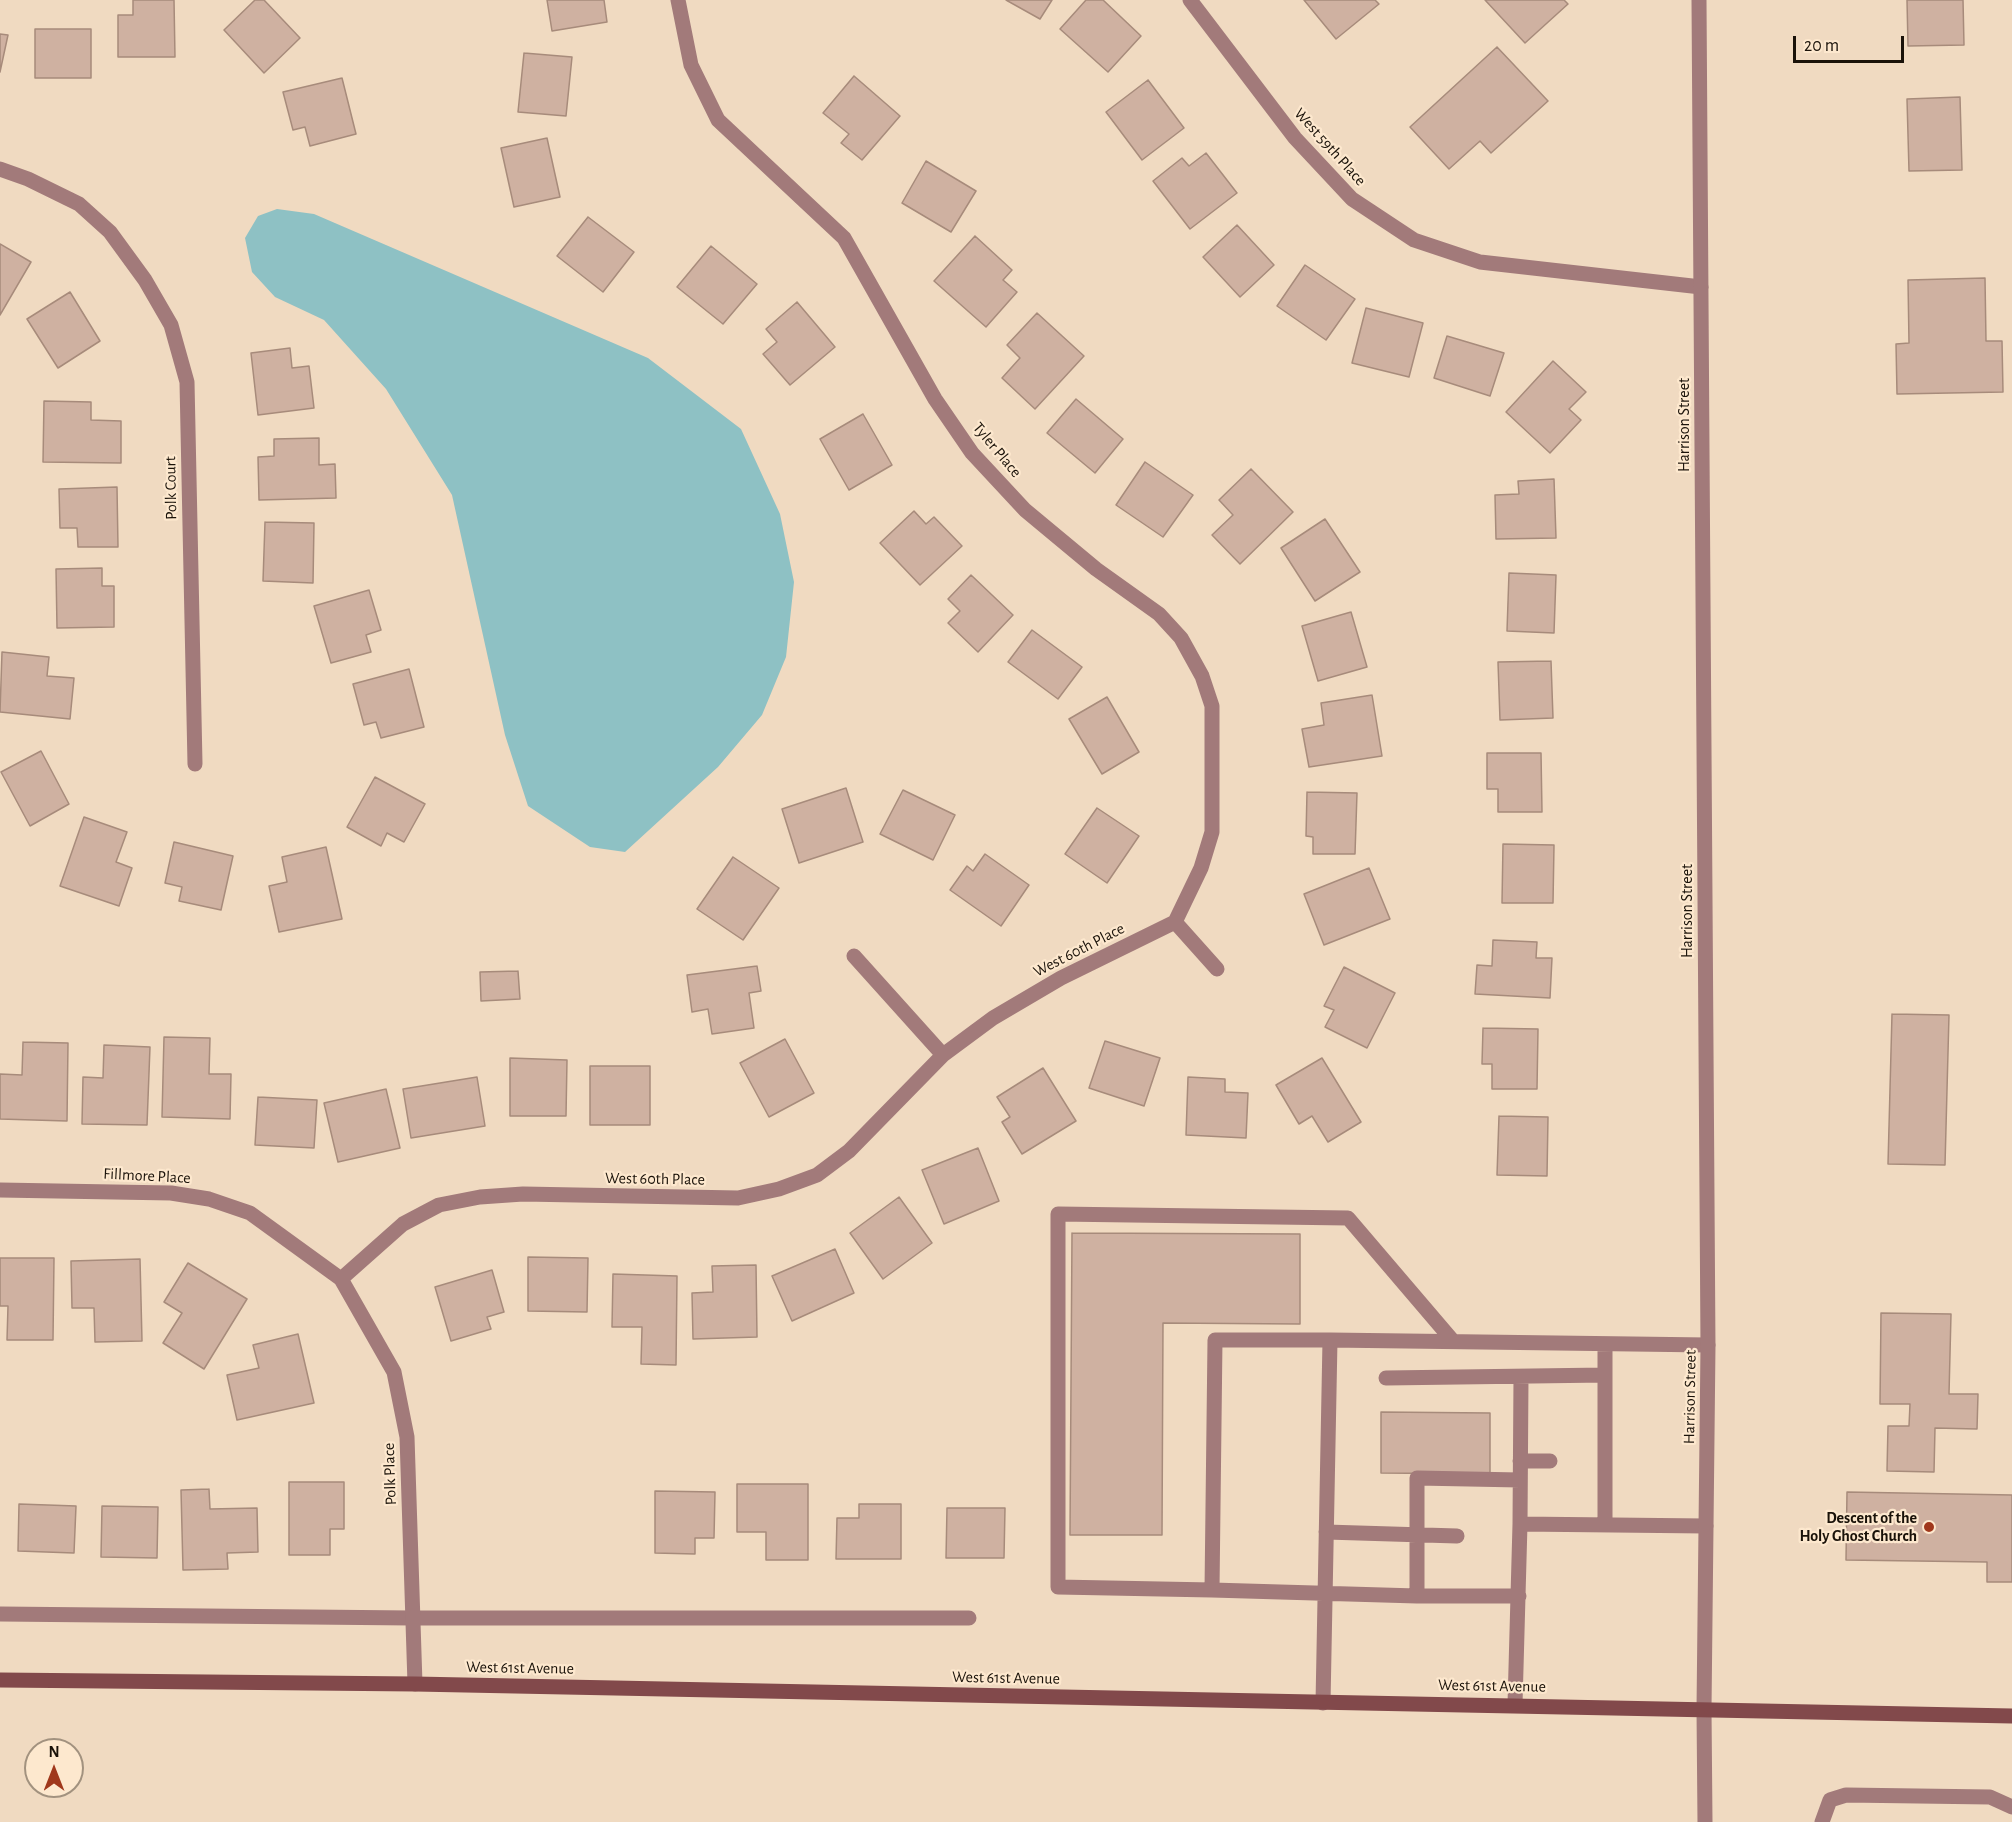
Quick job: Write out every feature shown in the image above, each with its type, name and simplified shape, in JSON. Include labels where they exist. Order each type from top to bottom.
[{"type":"main road","name":"West 61st Avenue","points":[[0,1680],[415,1684],[1323,1703],[1515,1704],[2012,1716]]},
{"type":"street","name":"Tyler Place","points":[[678,0],[691,65],[718,120],[844,238],[935,399],[972,453],[1025,510],[1095,569],[1159,614],[1181,638],[1202,676],[1212,706],[1212,832],[1201,868],[1175,922]]},
{"type":"street","name":"West 59th Place","points":[[1190,0],[1295,138],[1352,199],[1414,240],[1480,262],[1701,287]]},
{"type":"street","name":"Harrison Street","points":[[1699,0],[1708,1345],[1705,1822]]},
{"type":"street","name":"Polk Court","points":[[0,169],[28,179],[79,204],[110,232],[145,280],[171,325],[187,382],[195,764]]},
{"type":"street","points":[[1175,922],[1217,969]]},
{"type":"street","name":"West 60th Place","points":[[341,1279],[403,1224],[439,1205],[480,1197],[522,1194],[738,1198],[779,1190],[817,1175],[849,1151],[943,1055],[993,1018],[1061,978],[1175,922]]},
{"type":"street","points":[[854,956],[943,1055]]},
{"type":"street","name":"Fillmore Place","points":[[0,1190],[171,1192],[208,1199],[250,1214],[341,1279]]},
{"type":"street","points":[[1454,1341],[1348,1218],[1058,1214],[1058,1587],[1417,1596],[1519,1596]]},
{"type":"street","name":"Polk Place","points":[[341,1279],[394,1372],[407,1437],[415,1684]]},
{"type":"street","points":[[1212,1590],[1215,1340],[1708,1345]]},
{"type":"street","points":[[1323,1703],[1330,1340]]},
{"type":"street","points":[[1605,1344],[1599,1460],[1605,1525]]},
{"type":"street","points":[[1386,1378],[1605,1375]]},
{"type":"street","points":[[1515,1704],[1519,1596],[1516,1533],[1520,1480],[1521,1377]]},
{"type":"street","points":[[1520,1461],[1550,1461]]},
{"type":"street","points":[[1417,1596],[1417,1478],[1520,1480]]},
{"type":"street","points":[[1516,1533],[1605,1525],[1706,1526]]},
{"type":"street","points":[[1326,1532],[1457,1536]]},
{"type":"street","points":[[0,1614],[412,1618],[969,1618]]},
{"type":"street","points":[[1822,1822],[1830,1800],[1846,1796],[1990,1797],[2012,1807]]},
{"type":"water","points":[[277,209],[314,214],[648,358],[741,429],[780,514],[794,582],[786,657],[762,715],[718,767],[625,852],[590,847],[528,806],[505,735],[452,495],[386,389],[324,320],[275,297],[252,272],[245,238],[258,216]]},
{"type":"building","points":[[133,0],[174,0],[175,57],[118,57],[118,15],[133,15]]},
{"type":"building","points":[[255,0],[264,0],[300,38],[264,73],[224,30]]},
{"type":"building","points":[[547,0],[604,0],[607,22],[552,31]]},
{"type":"building","points":[[1006,0],[1052,0],[1040,19]]},
{"type":"building","points":[[1086,0],[1103,0],[1141,36],[1108,72],[1060,29]]},
{"type":"building","points":[[1304,0],[1375,0],[1379,4],[1336,39]]},
{"type":"building","points":[[1485,0],[1564,0],[1568,4],[1525,43]]},
{"type":"building","points":[[1907,0],[1963,0],[1964,45],[1908,46]]},
{"type":"building","points":[[35,29],[91,29],[91,78],[35,78]]},
{"type":"building","points":[[0,34],[8,35],[0,72]]},
{"type":"building","points":[[1497,47],[1548,101],[1491,153],[1480,141],[1449,169],[1410,127]]},
{"type":"building","points":[[524,53],[572,57],[566,116],[518,112]]},
{"type":"building","points":[[854,76],[900,116],[862,160],[841,143],[849,134],[823,113]]},
{"type":"building","points":[[342,78],[356,134],[310,146],[305,127],[293,130],[283,92]]},
{"type":"building","points":[[1148,80],[1184,128],[1142,160],[1106,112]]},
{"type":"building","points":[[1960,97],[1962,170],[1909,171],[1907,99]]},
{"type":"building","points":[[547,138],[560,197],[514,207],[501,148]]},
{"type":"building","points":[[1206,153],[1237,193],[1190,229],[1153,181],[1182,158],[1189,166]]},
{"type":"building","points":[[926,161],[976,191],[951,232],[902,203]]},
{"type":"building","points":[[588,217],[634,252],[603,292],[557,256]]},
{"type":"building","points":[[1237,225],[1274,265],[1240,297],[1203,257]]},
{"type":"building","points":[[975,236],[1012,270],[1003,280],[1017,292],[986,327],[934,281]]},
{"type":"building","points":[[0,244],[31,262],[0,315]]},
{"type":"building","points":[[711,246],[757,284],[723,324],[677,287]]},
{"type":"building","points":[[1305,265],[1355,299],[1326,340],[1277,306]]},
{"type":"building","points":[[1985,278],[1986,341],[2002,341],[2003,392],[1897,394],[1896,344],[1909,343],[1908,280]]},
{"type":"building","points":[[70,292],[100,341],[58,368],[27,319]]},
{"type":"building","points":[[797,302],[835,347],[790,385],[763,354],[777,342],[766,329]]},
{"type":"building","points":[[1366,308],[1423,323],[1409,377],[1352,363]]},
{"type":"building","points":[[1037,313],[1084,356],[1035,409],[1002,378],[1020,358],[1007,345]]},
{"type":"building","points":[[1447,336],[1504,353],[1490,396],[1434,378]]},
{"type":"building","points":[[290,348],[292,368],[309,366],[314,408],[258,415],[251,353]]},
{"type":"building","points":[[1553,361],[1586,392],[1569,409],[1581,420],[1550,453],[1506,412]]},
{"type":"building","points":[[1076,399],[1123,439],[1095,473],[1047,433]]},
{"type":"building","points":[[44,401],[91,402],[91,420],[121,421],[121,463],[43,462]]},
{"type":"building","points":[[863,414],[892,465],[849,490],[820,439]]},
{"type":"building","points":[[319,438],[319,465],[335,464],[336,498],[259,500],[258,457],[274,456],[274,439]]},
{"type":"building","points":[[1145,462],[1193,495],[1163,537],[1116,505]]},
{"type":"building","points":[[1251,469],[1293,512],[1240,564],[1212,535],[1233,515],[1219,500]]},
{"type":"building","points":[[1554,479],[1556,538],[1496,539],[1495,495],[1519,494],[1518,481]]},
{"type":"building","points":[[117,487],[118,547],[78,547],[77,528],[60,528],[59,489]]},
{"type":"building","points":[[914,511],[926,524],[934,517],[962,546],[920,585],[880,543]]},
{"type":"building","points":[[1325,519],[1360,572],[1315,601],[1281,548]]},
{"type":"building","points":[[265,522],[314,523],[313,583],[263,581]]},
{"type":"building","points":[[102,568],[102,586],[114,586],[114,627],[57,628],[56,569]]},
{"type":"building","points":[[1509,573],[1556,575],[1554,633],[1507,631]]},
{"type":"building","points":[[971,575],[1013,615],[978,652],[948,623],[960,611],[948,599]]},
{"type":"building","points":[[369,590],[381,630],[366,635],[371,652],[331,663],[314,606]]},
{"type":"building","points":[[1351,612],[1367,667],[1318,681],[1302,626]]},
{"type":"building","points":[[1032,630],[1082,667],[1058,699],[1008,662]]},
{"type":"building","points":[[2,652],[49,657],[47,676],[74,678],[70,719],[0,712]]},
{"type":"building","points":[[1551,661],[1553,718],[1500,720],[1498,662]]},
{"type":"building","points":[[409,669],[424,727],[381,738],[376,722],[364,725],[353,684]]},
{"type":"building","points":[[1372,695],[1382,756],[1309,767],[1302,729],[1324,725],[1321,703]]},
{"type":"building","points":[[1107,697],[1139,752],[1102,774],[1069,719]]},
{"type":"building","points":[[41,751],[69,804],[30,826],[1,772]]},
{"type":"building","points":[[1487,753],[1541,753],[1542,812],[1498,812],[1498,789],[1487,789]]},
{"type":"building","points":[[375,777],[425,804],[404,842],[387,833],[381,846],[347,827]]},
{"type":"building","points":[[846,788],[863,842],[799,863],[782,809]]},
{"type":"building","points":[[903,790],[955,815],[933,860],[880,834]]},
{"type":"building","points":[[1307,792],[1357,793],[1355,854],[1313,854],[1313,837],[1306,836]]},
{"type":"building","points":[[1097,808],[1139,836],[1107,883],[1065,854]]},
{"type":"building","points":[[84,817],[127,832],[116,862],[132,868],[119,906],[60,886]]},
{"type":"building","points":[[174,842],[233,856],[221,910],[179,901],[182,887],[165,883]]},
{"type":"building","points":[[1503,844],[1554,845],[1553,903],[1502,903]]},
{"type":"building","points":[[326,847],[342,919],[279,932],[269,886],[287,882],[282,857]]},
{"type":"building","points":[[985,854],[1029,885],[1001,926],[950,890],[967,866],[973,871]]},
{"type":"building","points":[[733,857],[779,888],[743,940],[697,909]]},
{"type":"building","points":[[1369,868],[1390,919],[1324,945],[1304,894]]},
{"type":"building","points":[[1493,940],[1537,942],[1536,958],[1552,958],[1550,998],[1475,994],[1477,965],[1492,966]]},
{"type":"building","points":[[757,966],[761,991],[749,993],[754,1028],[712,1034],[708,1009],[692,1012],[687,975]]},
{"type":"building","points":[[1344,967],[1395,993],[1367,1048],[1325,1027],[1334,1010],[1324,1006]]},
{"type":"building","points":[[518,971],[520,999],[481,1001],[480,972]]},
{"type":"building","points":[[1892,1014],[1949,1015],[1945,1165],[1888,1164]]},
{"type":"building","points":[[1483,1028],[1538,1029],[1537,1089],[1492,1089],[1492,1064],[1482,1064]]},
{"type":"building","points":[[164,1037],[210,1038],[209,1074],[231,1074],[230,1119],[162,1117]]},
{"type":"building","points":[[785,1039],[814,1093],[769,1117],[740,1063]]},
{"type":"building","points":[[1105,1041],[1160,1058],[1144,1106],[1089,1088]]},
{"type":"building","points":[[23,1042],[68,1043],[67,1121],[0,1119],[0,1074],[22,1075]]},
{"type":"building","points":[[104,1045],[150,1047],[147,1125],[82,1124],[83,1077],[103,1078]]},
{"type":"building","points":[[510,1058],[567,1060],[566,1116],[510,1116]]},
{"type":"building","points":[[1322,1058],[1361,1122],[1328,1142],[1312,1116],[1299,1124],[1276,1085]]},
{"type":"building","points":[[590,1066],[650,1066],[650,1125],[590,1125]]},
{"type":"building","points":[[1043,1068],[1076,1121],[1022,1154],[1002,1122],[1010,1117],[997,1097]]},
{"type":"building","points":[[477,1077],[485,1126],[411,1138],[403,1089]]},
{"type":"building","points":[[1188,1077],[1225,1079],[1225,1092],[1248,1093],[1246,1138],[1186,1135]]},
{"type":"building","points":[[386,1089],[400,1148],[338,1162],[324,1103]]},
{"type":"building","points":[[258,1097],[317,1100],[314,1148],[255,1145]]},
{"type":"building","points":[[1499,1116],[1548,1117],[1547,1176],[1497,1175]]},
{"type":"building","points":[[978,1148],[999,1201],[944,1224],[922,1170]]},
{"type":"building","points":[[899,1197],[932,1243],[883,1279],[850,1233]]},
{"type":"building","points":[[1072,1233],[1300,1234],[1300,1324],[1163,1323],[1162,1535],[1070,1535]]},
{"type":"building","points":[[835,1249],[854,1293],[792,1321],[772,1276]]},
{"type":"building","points":[[528,1257],[588,1258],[587,1312],[528,1311]]},
{"type":"building","points":[[0,1258],[54,1258],[53,1340],[7,1340],[8,1306],[0,1306]]},
{"type":"building","points":[[140,1259],[142,1341],[95,1342],[94,1308],[72,1308],[71,1261]]},
{"type":"building","points":[[188,1263],[247,1299],[204,1369],[163,1343],[182,1313],[164,1302]]},
{"type":"building","points":[[756,1265],[757,1337],[693,1339],[692,1293],[713,1292],[712,1266]]},
{"type":"building","points":[[492,1270],[504,1312],[487,1317],[491,1329],[451,1341],[435,1287]]},
{"type":"building","points":[[613,1274],[677,1276],[676,1365],[641,1364],[642,1327],[612,1327]]},
{"type":"building","points":[[1881,1313],[1951,1314],[1949,1394],[1978,1394],[1977,1429],[1935,1428],[1934,1472],[1887,1471],[1888,1426],[1909,1426],[1910,1404],[1880,1404]]},
{"type":"building","points":[[298,1334],[314,1403],[237,1420],[227,1375],[259,1368],[253,1345]]},
{"type":"building","points":[[1381,1412],[1490,1413],[1490,1474],[1381,1473]]},
{"type":"building","points":[[289,1482],[344,1482],[344,1529],[330,1529],[330,1555],[289,1555]]},
{"type":"building","points":[[737,1484],[808,1484],[808,1560],[766,1560],[766,1532],[737,1532]]},
{"type":"building","points":[[209,1489],[210,1509],[257,1508],[258,1552],[227,1553],[228,1569],[183,1570],[181,1490]]},
{"type":"building","points":[[655,1491],[715,1492],[714,1538],[695,1538],[695,1554],[655,1553]]},
{"type":"building","name":"Descent of the Holy Ghost Church","points":[[1847,1492],[2012,1495],[2012,1582],[1987,1582],[1987,1562],[1846,1560]]},
{"type":"building","points":[[19,1504],[76,1506],[74,1553],[18,1551]]},
{"type":"building","points":[[859,1504],[901,1504],[901,1559],[836,1559],[837,1518],[859,1518]]},
{"type":"building","points":[[102,1506],[158,1507],[157,1558],[101,1557]]},
{"type":"building","points":[[947,1508],[1005,1508],[1004,1558],[946,1558]]},
{"type":"place","name":"Descent of the Holy Ghost Church","points":[[1929,1527]]}]
